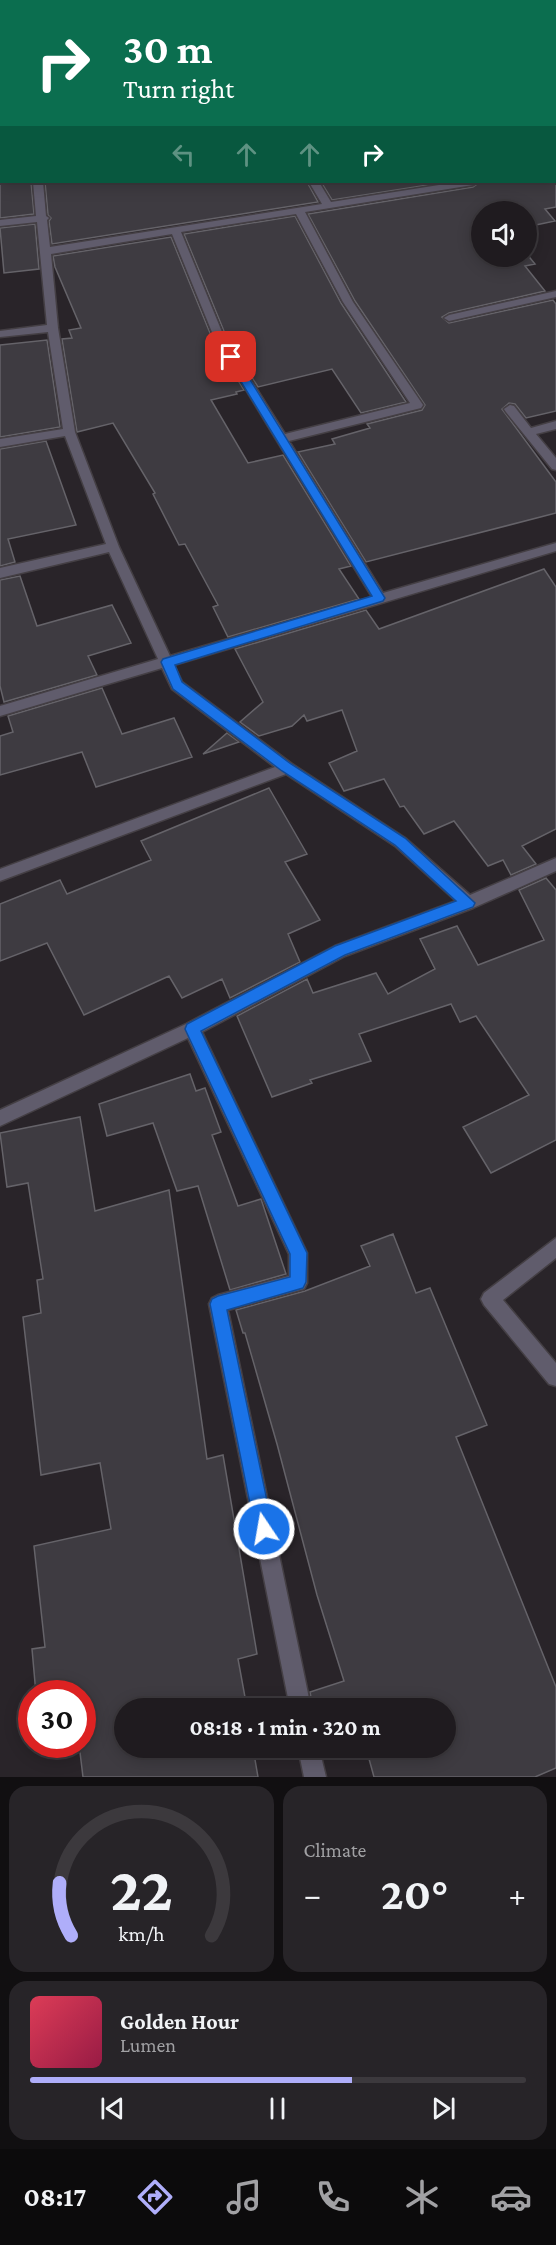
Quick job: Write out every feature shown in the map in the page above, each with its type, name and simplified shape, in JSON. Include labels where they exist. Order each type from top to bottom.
[{"type":"street","points":[[38,183],[44,218],[53,328],[69,432],[113,547],[177,685],[287,768],[400,842],[468,903]]},
{"type":"street","points":[[315,183],[327,204]]},
{"type":"street","points":[[46,251],[466,183]]},
{"type":"street","points":[[280,439],[417,405],[348,302],[298,209]]},
{"type":"street","points":[[0,223],[44,218]]},
{"type":"street","points":[[174,229],[219,336],[379,598]]},
{"type":"street","points":[[449,318],[556,294]]},
{"type":"street","points":[[0,334],[53,328]]},
{"type":"street","points":[[510,409],[556,466]]},
{"type":"street","points":[[530,432],[556,425]]},
{"type":"street","points":[[0,443],[69,432]]},
{"type":"street","points":[[0,573],[113,547]]},
{"type":"street","points":[[0,711],[556,547]]},
{"type":"street","points":[[0,875],[287,768]]},
{"type":"street","points":[[0,1118],[192,1029],[340,951],[468,903],[556,864]]},
{"type":"street","points":[[192,1029],[298,1253],[298,1282],[218,1304],[299,1698]]},
{"type":"street","points":[[556,1247],[490,1299],[556,1377]]},
{"type":"street","points":[[311,1758],[315,1777]]},
{"type":"building","points":[[0,183],[31,183],[34,214],[0,218]]},
{"type":"building","points":[[45,183],[308,183],[318,202],[52,244],[49,221],[51,218],[48,215]]},
{"type":"building","points":[[322,183],[441,183],[332,200]]},
{"type":"building","points":[[479,183],[556,183],[556,207],[545,209],[555,221],[537,225],[537,201],[471,201],[471,267],[526,267],[545,291],[449,313],[442,317],[449,323],[553,300],[556,304],[556,411],[526,418],[515,404],[509,403],[502,409],[556,482],[556,513],[366,562],[298,452],[335,444],[332,439],[370,428],[367,424],[422,410],[425,405],[355,301],[308,214],[473,187]]},
{"type":"building","points":[[295,216],[341,303],[406,402],[361,413],[332,369],[258,387],[226,336],[184,234]]},
{"type":"building","points":[[35,224],[39,269],[4,273],[0,228]]},
{"type":"building","points":[[171,237],[212,338],[244,390],[211,400],[248,463],[283,455],[351,566],[339,569],[359,599],[228,637],[213,607],[218,605],[185,544],[179,545],[153,494],[155,493],[113,423],[77,432],[62,339],[72,338],[69,330],[81,328],[55,267],[53,256]]},
{"type":"building","points":[[47,340],[60,427],[0,437],[0,345]]},
{"type":"building","points":[[46,441],[76,525],[8,539],[15,562],[0,566],[0,449]]},
{"type":"building","points":[[544,569],[556,587],[556,829],[522,846],[536,864],[511,875],[503,860],[488,866],[454,821],[424,834],[404,806],[400,807],[384,779],[344,791],[329,763],[357,751],[342,710],[307,721],[304,715],[292,726],[259,736],[240,722],[263,702],[235,649],[366,610],[379,629]]},
{"type":"building","points":[[20,576],[37,626],[112,605],[131,643],[88,656],[97,675],[4,702],[0,686],[0,580]]},
{"type":"building","points":[[102,688],[122,734],[174,718],[192,757],[96,787],[82,752],[0,775],[0,736],[13,732],[8,716]]},
{"type":"building","points":[[227,733],[239,742],[203,754]]},
{"type":"building","points":[[269,788],[307,854],[285,862],[320,920],[288,934],[300,962],[230,998],[222,979],[182,998],[169,976],[84,1015],[47,943],[0,961],[0,904],[60,880],[67,894],[151,860],[141,841]]},
{"type":"building","points":[[546,878],[556,890],[556,1140],[491,1173],[463,1127],[529,1095],[476,1016],[460,1022],[451,1004],[359,1034],[371,1061],[310,1080],[312,1083],[272,1097],[237,1016],[307,979],[313,993],[376,973],[388,994],[435,969],[420,939],[457,926],[478,965],[544,940],[519,890]]},
{"type":"building","points":[[190,1074],[196,1091],[205,1088],[221,1132],[212,1135],[238,1206],[261,1199],[286,1274],[230,1290],[198,1186],[177,1191],[153,1123],[107,1136],[99,1104]]},
{"type":"building","points":[[80,1117],[95,1211],[169,1190],[207,1459],[223,1455],[257,1654],[238,1659],[245,1698],[114,1698],[114,1758],[255,1758],[258,1777],[83,1777],[81,1758],[96,1758],[96,1680],[35,1680],[32,1649],[45,1647],[34,1546],[111,1529],[100,1463],[41,1475],[23,1317],[41,1313],[37,1280],[43,1279],[28,1183],[7,1187],[0,1133]]},
{"type":"building","points":[[393,1234],[416,1293],[430,1288],[487,1425],[456,1437],[556,1687],[556,1768],[535,1777],[374,1777],[369,1758],[456,1758],[456,1698],[311,1698],[310,1692],[344,1681],[317,1595],[245,1333],[243,1333],[236,1310],[305,1291],[370,1266],[361,1246]]},
{"type":"route","points":[[231,357],[379,598],[168,662],[172,674],[177,685],[287,768],[400,842],[468,903],[340,951],[192,1029],[298,1253],[298,1282],[218,1304],[264,1529]]}]
